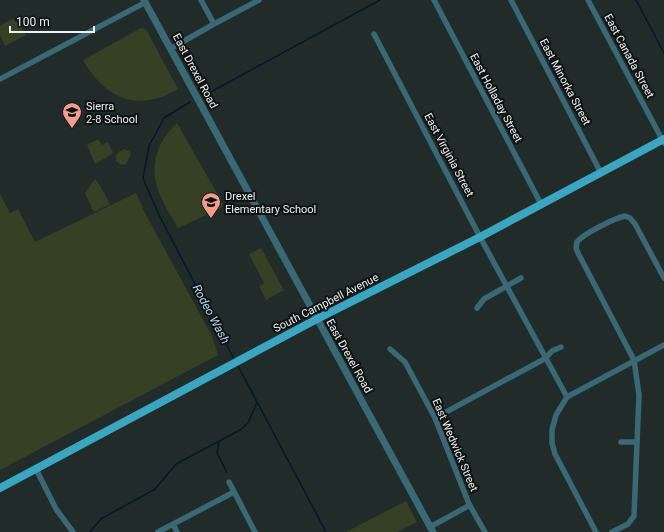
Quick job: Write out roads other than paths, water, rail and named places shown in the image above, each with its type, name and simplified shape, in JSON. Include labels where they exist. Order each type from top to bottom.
[{"type":"main road","name":"South Campbell Avenue","points":[[0,488],[317,319],[480,237],[601,172],[664,141]]},
{"type":"street","points":[[201,0],[214,24]]},
{"type":"street","points":[[170,49],[259,0]]},
{"type":"street","name":"East Holladay Street","points":[[434,0],[541,204]]},
{"type":"street","name":"East Minorka Street","points":[[511,0],[601,172]]},
{"type":"street","name":"East Canada Street","points":[[588,0],[664,141]]},
{"type":"street","points":[[0,79],[145,1]]},
{"type":"street","name":"East Drexel Road","points":[[145,1],[431,529]]},
{"type":"street","name":"East Virginia Street","points":[[374,34],[506,286],[567,397]]},
{"type":"street","points":[[612,532],[628,524],[635,518],[640,395],[634,360],[578,253],[576,248],[577,242],[583,236],[620,217],[625,216],[630,218],[636,224],[664,278]]},
{"type":"street","points":[[477,308],[484,299],[521,278]]},
{"type":"street","points":[[596,532],[555,454],[552,443],[552,430],[556,415],[567,397],[664,345]]},
{"type":"street","points":[[435,418],[546,358],[552,352],[561,347]]},
{"type":"street","name":"East Wedwick Street","points":[[390,349],[405,362],[435,418],[470,505],[486,532]]},
{"type":"street","points":[[621,442],[637,442]]},
{"type":"street","points":[[36,469],[56,510],[73,532]]},
{"type":"street","points":[[229,482],[255,532]]},
{"type":"street","points":[[158,532],[234,492]]},
{"type":"street","points":[[431,529],[470,505]]},
{"type":"street","points":[[173,524],[177,532]]},
{"type":"waterway","points":[[205,95],[380,0]]},
{"type":"waterway","points":[[636,0],[664,53]]},
{"type":"waterway","name":"Rodeo Wash","points":[[190,102],[164,118],[149,146],[143,178],[158,213],[235,361]]},
{"type":"waterway","name":"Rodeo Wash","points":[[238,366],[326,532]]},
{"type":"waterway","points":[[90,532],[101,519],[155,489],[176,464],[240,430],[248,423],[257,402]]},
{"type":"waterway","points":[[219,442],[217,453],[227,473]]},
{"type":"place","name":"Sierra 2-8 School","points":[[72,129]]},
{"type":"place","name":"Drexel Elementary School","points":[[211,219]]}]
